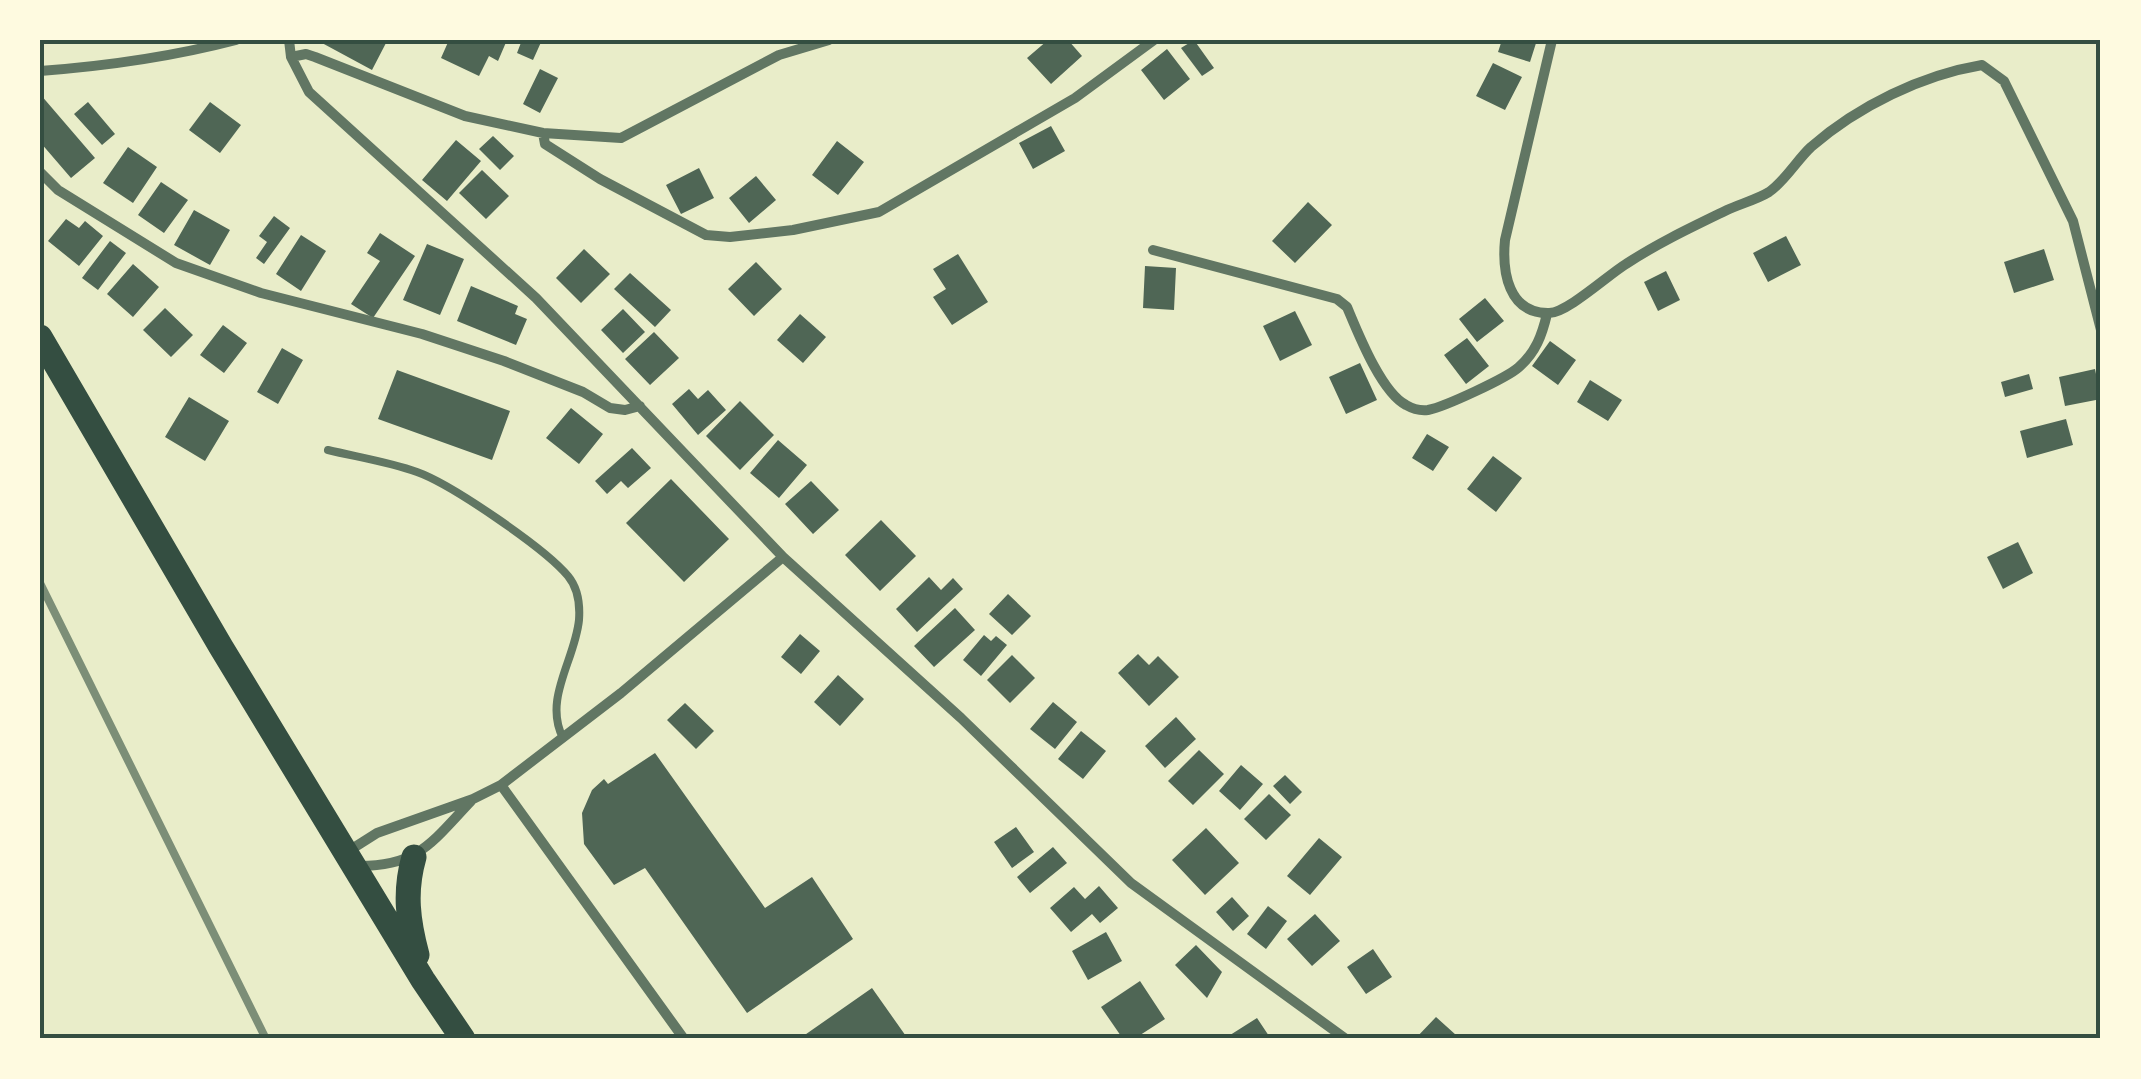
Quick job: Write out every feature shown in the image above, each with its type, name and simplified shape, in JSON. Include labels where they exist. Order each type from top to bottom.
[{"type":"main road","points":[[40,338],[221,647],[462,1039]]},
{"type":"main road","points":[[414,857],[407,882],[407,904],[423,980]]},
{"type":"street","points":[[40,71],[122,64],[236,40]]},
{"type":"street","points":[[289,40],[291,57],[308,92],[536,298],[783,557],[961,718],[1130,883],[1346,1039]]},
{"type":"street","points":[[291,57],[315,57],[465,116],[543,132],[620,138],[779,56],[828,40]]},
{"type":"street","points":[[543,132],[545,144],[706,235],[730,237],[792,230],[879,212],[1075,98],[1154,40]]},
{"type":"street","points":[[1552,40],[1504,240],[1502,265],[1508,290],[1526,307],[1547,314],[1561,311],[1597,282],[1658,244],[1768,193],[1812,146],[1877,102],[1946,70],[1982,65],[2004,81],[2074,221],[2101,330]]},
{"type":"street","points":[[40,172],[58,190],[176,262],[261,293],[422,334],[504,361],[583,392],[610,408],[640,406]]},
{"type":"street","points":[[1153,250],[1337,299],[1346,307],[1385,384],[1412,408],[1442,406],[1516,370],[1542,338],[1547,314]]},
{"type":"street","points":[[473,800],[414,857],[380,867],[352,859],[377,833],[473,800],[501,785],[783,557]]},
{"type":"street","points":[[501,785],[684,1039]]},
{"type":"lane","points":[[328,450],[416,472],[447,486],[540,551],[570,578],[580,606],[556,702],[556,724],[563,738]]},
{"type":"building","points":[[449,40],[507,40],[498,61],[489,56],[479,76],[441,58]]},
{"type":"building","points":[[522,40],[542,40],[533,60],[517,53]]},
{"type":"building","points":[[1048,40],[1068,40],[1082,56],[1051,84],[1027,58]]},
{"type":"building","points":[[1194,40],[1214,68],[1202,76],[1181,48]]},
{"type":"building","points":[[1502,40],[1537,40],[1530,62],[1498,52]]},
{"type":"building","points":[[322,43],[386,43],[372,70]]},
{"type":"building","points":[[1167,49],[1190,79],[1164,100],[1141,70]]},
{"type":"building","points":[[1493,63],[1522,77],[1505,110],[1476,96]]},
{"type":"building","points":[[540,69],[558,78],[540,113],[523,104]]},
{"type":"building","points":[[40,94],[95,158],[71,178],[40,142]]},
{"type":"building","points":[[88,102],[115,134],[102,145],[74,114]]},
{"type":"building","points":[[210,102],[241,125],[220,153],[189,130]]},
{"type":"building","points":[[1051,126],[1065,151],[1033,169],[1019,143]]},
{"type":"building","points":[[493,136],[514,156],[500,170],[479,149]]},
{"type":"building","points":[[456,140],[481,161],[447,201],[422,180]]},
{"type":"building","points":[[837,141],[864,162],[838,195],[812,175]]},
{"type":"building","points":[[128,147],[157,167],[133,203],[103,183]]},
{"type":"building","points":[[699,168],[714,198],[681,214],[666,185]]},
{"type":"building","points":[[482,170],[509,196],[486,219],[459,193]]},
{"type":"building","points":[[756,176],[776,200],[749,223],[729,198]]},
{"type":"building","points":[[161,182],[188,200],[164,233],[138,215]]},
{"type":"building","points":[[1308,202],[1332,225],[1295,263],[1272,241]]},
{"type":"building","points":[[194,210],[230,230],[210,265],[174,245]]},
{"type":"building","points":[[274,216],[290,228],[264,264],[256,258],[267,242],[259,236]]},
{"type":"building","points":[[66,219],[79,228],[85,221],[103,236],[79,266],[48,241]]},
{"type":"building","points":[[380,233],[415,256],[373,318],[351,304],[380,261],[367,253]]},
{"type":"building","points":[[301,235],[326,251],[301,291],[276,274]]},
{"type":"building","points":[[1786,236],[1801,265],[1768,282],[1753,253]]},
{"type":"building","points":[[110,241],[126,253],[98,290],[82,278]]},
{"type":"building","points":[[427,244],[464,259],[440,315],[403,300]]},
{"type":"building","points":[[584,249],[610,274],[581,303],[556,278]]},
{"type":"building","points":[[2044,249],[2054,280],[2014,293],[2004,262]]},
{"type":"building","points":[[958,254],[988,302],[952,325],[933,297],[946,289],[933,269]]},
{"type":"building","points":[[756,262],[782,289],[754,316],[728,289]]},
{"type":"building","points":[[133,264],[159,287],[133,317],[107,294]]},
{"type":"building","points":[[1145,266],[1176,268],[1174,310],[1143,308]]},
{"type":"building","points":[[1666,271],[1680,300],[1658,311],[1644,282]]},
{"type":"building","points":[[630,273],[671,310],[655,327],[614,289]]},
{"type":"building","points":[[471,286],[518,306],[515,314],[527,319],[516,345],[457,321]]},
{"type":"building","points":[[1485,298],[1504,321],[1477,342],[1459,319]]},
{"type":"building","points":[[165,308],[193,335],[171,357],[143,330]]},
{"type":"building","points":[[623,309],[645,332],[623,353],[601,330]]},
{"type":"building","points":[[1295,311],[1312,345],[1280,361],[1263,326]]},
{"type":"building","points":[[800,314],[826,337],[803,363],[777,340]]},
{"type":"building","points":[[223,325],[247,343],[224,373],[200,355]]},
{"type":"building","points":[[654,332],[679,358],[650,385],[625,359]]},
{"type":"building","points":[[1467,338],[1489,366],[1466,384],[1444,355]]},
{"type":"building","points":[[1550,341],[1576,360],[1558,385],[1532,366]]},
{"type":"building","points":[[282,348],[303,360],[278,404],[257,392]]},
{"type":"building","points":[[1360,363],[1377,400],[1346,414],[1329,377]]},
{"type":"building","points":[[2095,369],[2101,399],[2065,406],[2059,377]]},
{"type":"building","points":[[397,370],[510,411],[492,460],[378,419]]},
{"type":"building","points":[[2029,374],[2033,389],[2005,397],[2001,382]]},
{"type":"building","points":[[1590,380],[1622,400],[1608,421],[1577,402]]},
{"type":"building","points":[[689,389],[698,399],[708,390],[726,410],[698,435],[672,404]]},
{"type":"building","points":[[189,397],[229,421],[205,461],[165,437]]},
{"type":"building","points":[[740,401],[774,435],[740,470],[706,436]]},
{"type":"building","points":[[571,408],[603,434],[579,464],[546,438]]},
{"type":"building","points":[[2066,419],[2073,445],[2027,458],[2020,431]]},
{"type":"building","points":[[1427,434],[1449,447],[1433,471],[1412,458]]},
{"type":"building","points":[[778,440],[807,465],[779,498],[750,473]]},
{"type":"building","points":[[632,448],[651,468],[628,488],[621,481],[607,494],[595,481]]},
{"type":"building","points":[[1493,456],[1522,478],[1496,512],[1467,489]]},
{"type":"building","points":[[671,479],[729,539],[684,582],[626,523]]},
{"type":"building","points":[[811,481],[839,510],[813,534],[785,504]]},
{"type":"building","points":[[881,520],[916,556],[880,591],[845,555]]},
{"type":"building","points":[[2018,542],[2033,573],[2003,589],[1987,557]]},
{"type":"building","points":[[929,577],[941,590],[953,578],[963,589],[917,632],[896,609]]},
{"type":"building","points":[[1008,594],[1031,616],[1012,635],[989,614]]},
{"type":"building","points":[[955,608],[975,630],[934,667],[914,646]]},
{"type":"building","points":[[800,634],[820,651],[801,674],[781,657]]},
{"type":"building","points":[[984,635],[991,641],[996,636],[1007,645],[981,676],[963,660]]},
{"type":"building","points":[[1138,654],[1149,665],[1158,656],[1179,677],[1149,706],[1118,673]]},
{"type":"building","points":[[1012,655],[1035,678],[1010,703],[987,680]]},
{"type":"building","points":[[838,675],[864,699],[840,726],[814,702]]},
{"type":"building","points":[[1053,702],[1077,722],[1055,749],[1030,729]]},
{"type":"building","points":[[685,703],[714,731],[696,749],[667,720]]},
{"type":"building","points":[[1176,717],[1196,739],[1165,768],[1145,746]]},
{"type":"building","points":[[1081,731],[1106,751],[1083,779],[1058,759]]},
{"type":"building","points":[[1199,750],[1224,774],[1193,805],[1168,781]]},
{"type":"building","points":[[655,753],[765,908],[812,877],[853,939],[747,1013],[645,868],[614,885],[584,844],[582,813],[592,790],[604,779],[608,784]]},
{"type":"building","points":[[1241,765],[1263,784],[1240,810],[1219,791]]},
{"type":"building","points":[[1285,775],[1302,792],[1290,804],[1273,786]]},
{"type":"building","points":[[1269,794],[1291,815],[1266,840],[1244,819]]},
{"type":"building","points":[[1016,827],[1034,852],[1012,868],[994,842]]},
{"type":"building","points":[[1206,828],[1239,863],[1205,895],[1172,860]]},
{"type":"building","points":[[1319,838],[1342,857],[1310,895],[1287,876]]},
{"type":"building","points":[[1053,847],[1067,863],[1030,893],[1017,877]]},
{"type":"building","points":[[1099,886],[1118,908],[1100,923],[1092,914],[1071,932],[1050,908],[1074,887],[1085,899]]},
{"type":"building","points":[[1232,897],[1249,916],[1233,931],[1216,912]]},
{"type":"building","points":[[1268,906],[1287,921],[1266,949],[1247,934]]},
{"type":"building","points":[[1315,914],[1340,941],[1312,966],[1287,939]]},
{"type":"building","points":[[1106,932],[1122,961],[1088,980],[1072,951]]},
{"type":"building","points":[[1196,945],[1222,972],[1207,998],[1175,965]]},
{"type":"building","points":[[1373,949],[1392,977],[1366,994],[1347,967]]},
{"type":"building","points":[[1140,981],[1165,1019],[1134,1039],[1123,1039],[1101,1007]]},
{"type":"building","points":[[872,988],[908,1039],[799,1039]]},
{"type":"building","points":[[1436,1017],[1456,1035],[1452,1039],[1415,1039]]},
{"type":"building","points":[[1257,1018],[1271,1039],[1227,1037]]},
{"type":"railway","points":[[40,583],[266,1039]]}]
